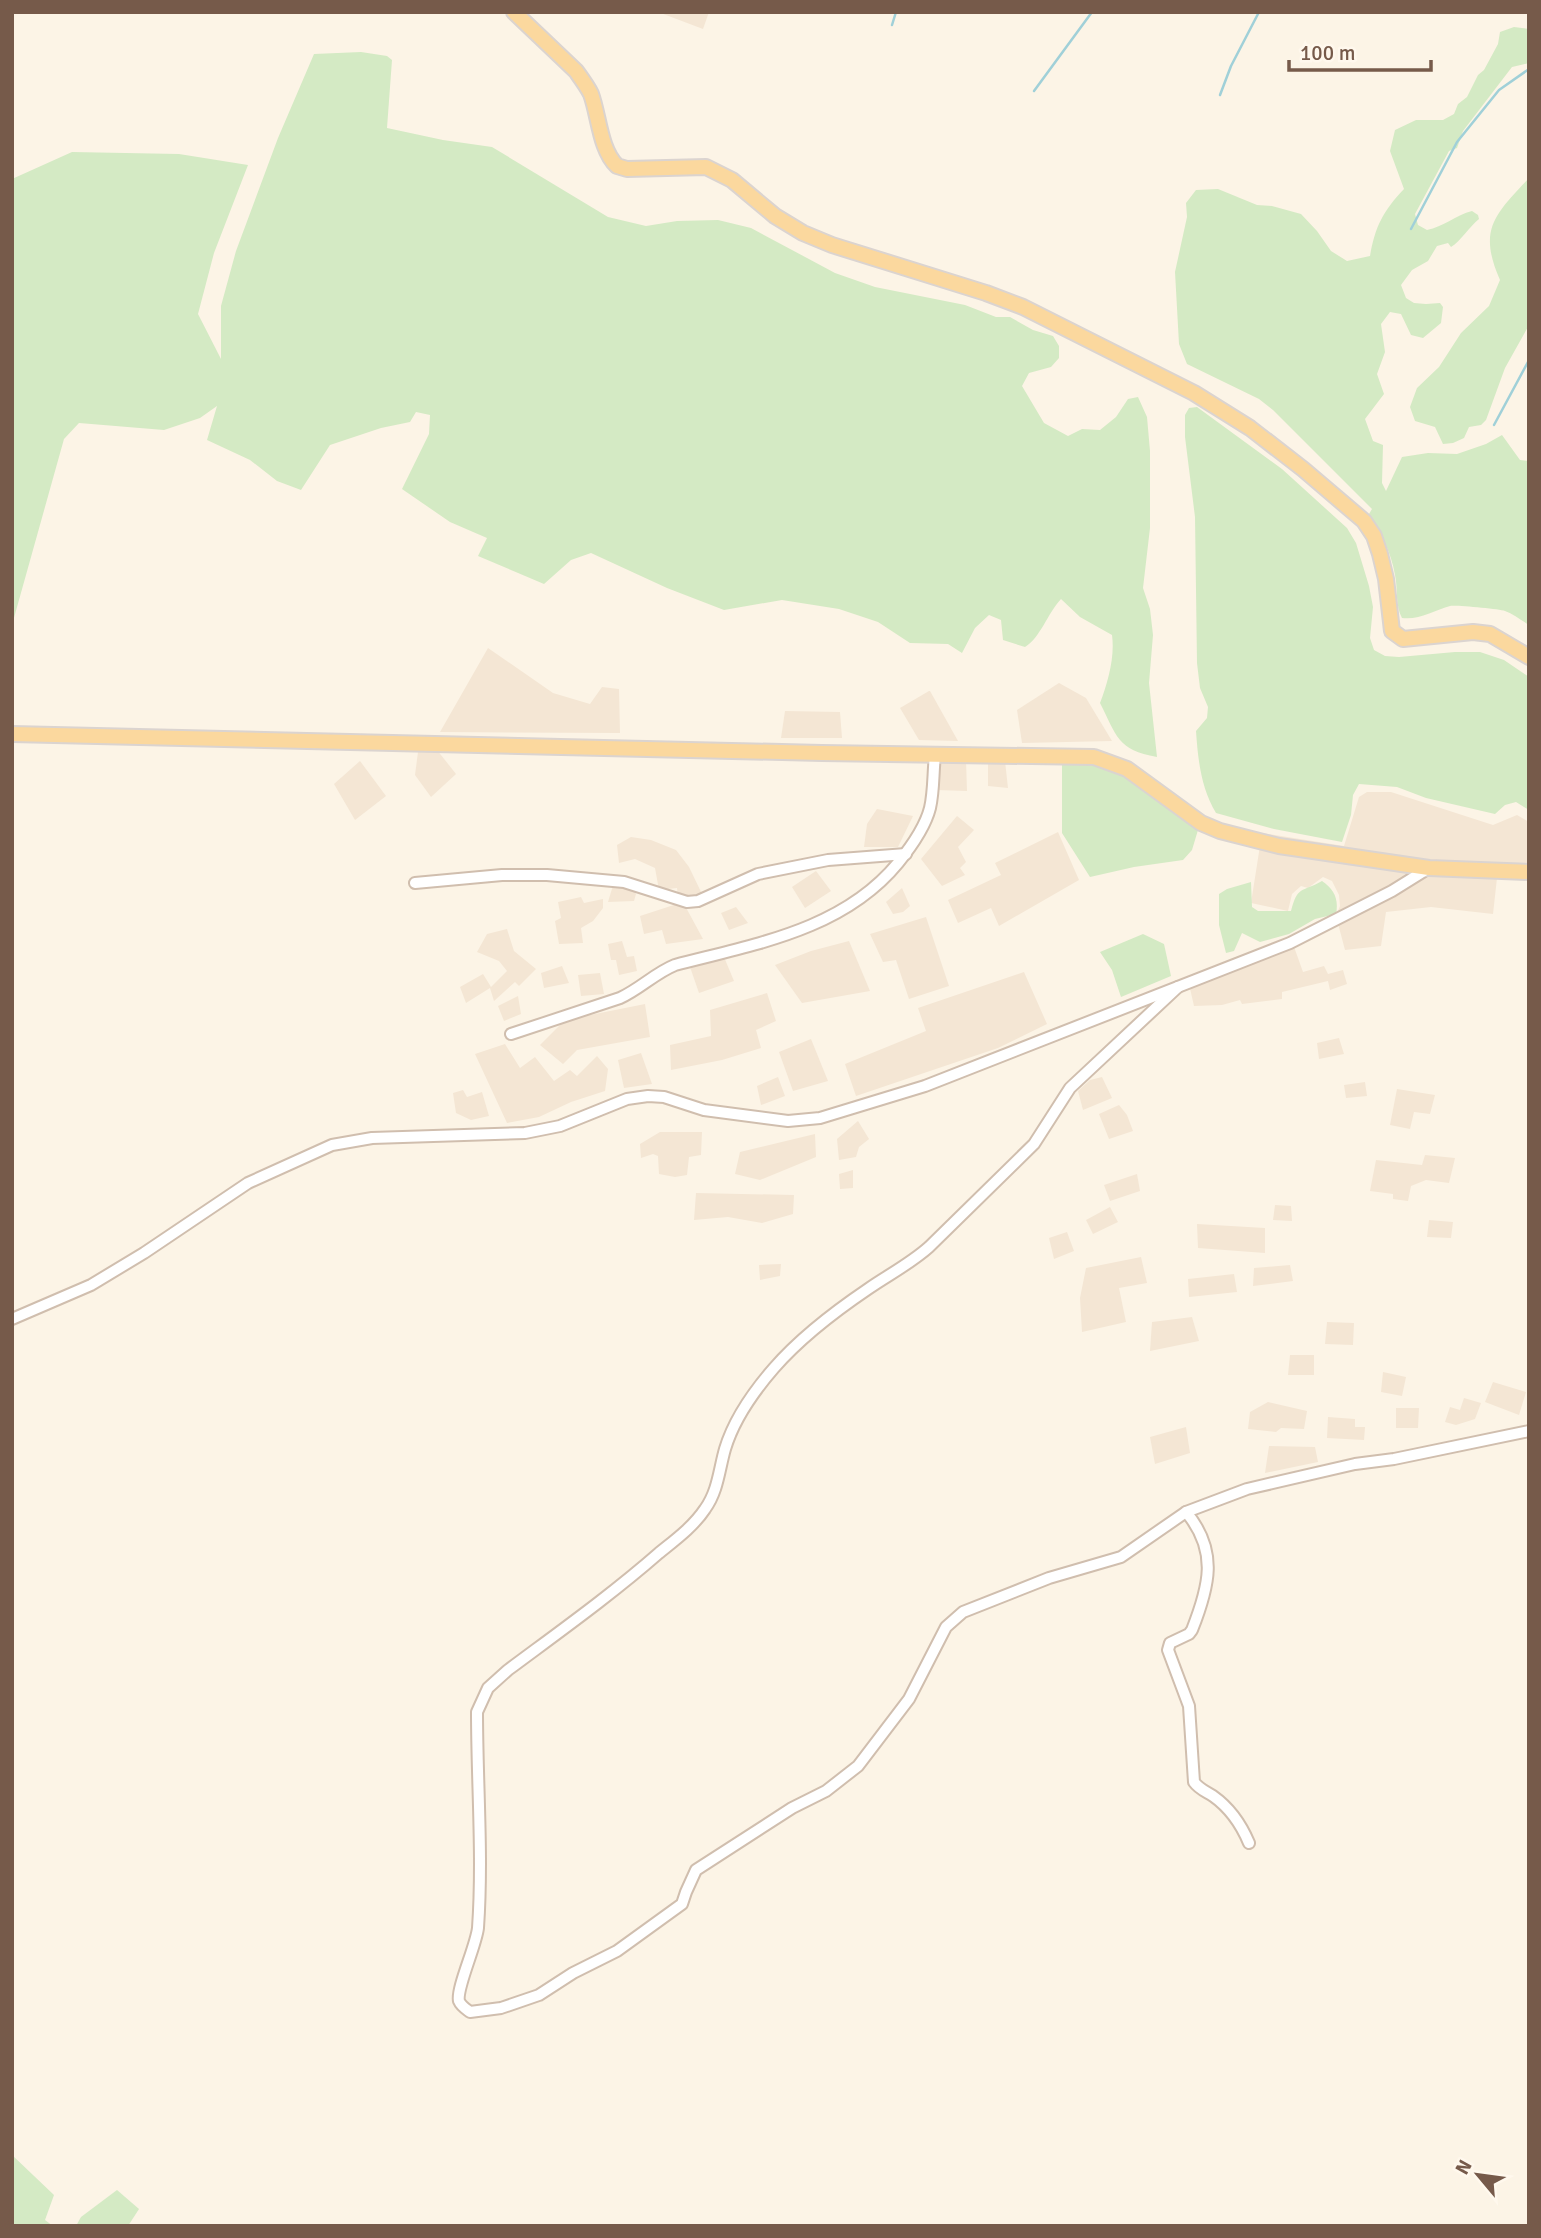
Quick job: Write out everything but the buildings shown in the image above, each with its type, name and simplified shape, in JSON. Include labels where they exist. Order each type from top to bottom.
[{"type":"main road","points":[[514,12],[576,71],[584,82],[590,93],[608,152],[617,166],[627,169],[706,167],[732,180],[775,216],[803,233],[832,245],[1023,307],[1161,374],[1250,428],[1364,521],[1374,536],[1380,554],[1392,631],[1396,636],[1403,639],[1482,633],[1504,641],[1529,657]]},
{"type":"main road","points":[[12,734],[1094,757],[1127,769],[1200,822],[1220,831],[1279,846],[1429,868],[1529,872]]},
{"type":"street","points":[[511,1034],[620,998],[675,965],[783,937],[824,920],[863,898],[883,882],[918,835],[930,808],[935,755]]},
{"type":"street","points":[[415,883],[502,875],[547,875],[624,882],[687,902],[698,901],[758,874],[828,860],[906,854]]},
{"type":"street","points":[[12,1319],[91,1286],[248,1183],[332,1145],[372,1138],[525,1133],[560,1126],[627,1099],[648,1096],[663,1097],[704,1110],[788,1121],[820,1118],[925,1086],[1292,942],[1392,891],[1429,868]]},
{"type":"street","points":[[1178,987],[1070,1088],[1034,1144],[929,1247],[913,1261],[868,1289],[810,1331],[775,1366],[751,1397],[741,1416],[726,1448],[712,1499],[689,1528],[637,1573],[488,1688],[477,1712],[480,1893],[478,1924],[471,1959],[458,2000],[463,2007],[470,2012],[481,2011],[501,2008],[539,1996],[573,1973],[617,1951],[682,1904],[696,1870],[792,1808],[844,1779],[858,1766],[909,1699],[946,1626],[963,1612],[1049,1578],[1121,1557],[1186,1512],[1217,1499],[1354,1464],[1394,1459],[1529,1431]]},
{"type":"street","points":[[1186,1512],[1197,1525],[1206,1547],[1208,1587],[1192,1630],[1170,1643],[1168,1650],[1189,1706],[1194,1782],[1228,1810],[1242,1827],[1249,1843]]},
{"type":"shaded area","points":[[658,12],[709,12],[703,29]]},
{"type":"shaded area","points":[[488,648],[553,693],[590,704],[602,687],[619,689],[620,733],[440,732]]},
{"type":"shaded area","points":[[1059,683],[1086,698],[1112,741],[1022,743],[1017,710]]},
{"type":"shaded area","points":[[930,691],[958,741],[919,740],[900,708]]},
{"type":"shaded area","points":[[785,711],[840,712],[842,738],[781,738]]},
{"type":"shaded area","points":[[437,750],[456,774],[431,797],[415,775],[418,752]]},
{"type":"shaded area","points":[[938,759],[966,760],[967,791],[936,790]]},
{"type":"shaded area","points":[[360,761],[386,796],[355,820],[334,784]]},
{"type":"shaded area","points":[[1005,761],[1008,788],[988,786],[988,763]]},
{"type":"shaded area","points":[[1367,792],[1391,792],[1493,825],[1517,815],[1529,822],[1529,878],[1497,878],[1493,914],[1431,907],[1386,912],[1381,946],[1345,950],[1336,916],[1340,906],[1339,895],[1332,881],[1323,877],[1308,888],[1301,886],[1292,894],[1288,911],[1251,903],[1262,833],[1344,846],[1359,797]]},
{"type":"shaded area","points":[[877,809],[913,816],[898,847],[864,847],[867,824]]},
{"type":"shaded area","points":[[957,816],[974,830],[958,847],[966,862],[960,868],[965,875],[942,886],[921,859]]},
{"type":"shaded area","points":[[1058,832],[1079,880],[999,926],[991,908],[958,923],[948,900],[1001,875],[995,863]]},
{"type":"shaded area","points":[[631,837],[651,840],[676,850],[689,867],[703,896],[678,897],[677,888],[659,890],[655,868],[635,859],[619,863],[617,845]]},
{"type":"shaded area","points":[[816,871],[831,891],[805,908],[792,887]]},
{"type":"shaded area","points":[[614,882],[632,887],[636,894],[634,901],[608,902]]},
{"type":"shaded area","points":[[902,888],[910,906],[903,912],[893,914],[886,902]]},
{"type":"shaded area","points":[[581,897],[584,903],[603,899],[603,908],[593,921],[581,928],[583,943],[559,944],[555,921],[561,918],[558,902]]},
{"type":"shaded area","points":[[683,902],[703,939],[666,944],[662,930],[644,934],[640,916]]},
{"type":"shaded area","points":[[736,907],[748,923],[729,930],[721,913]]},
{"type":"shaded area","points":[[926,917],[949,986],[909,999],[896,960],[883,962],[870,934]]},
{"type":"shaded area","points":[[507,929],[514,951],[536,969],[519,986],[515,982],[494,1001],[490,988],[466,1003],[460,987],[483,974],[491,987],[507,971],[499,961],[477,952],[487,934]]},
{"type":"shaded area","points":[[622,941],[627,957],[634,956],[637,971],[619,975],[616,960],[611,960],[608,944]]},
{"type":"shaded area","points":[[849,941],[870,991],[802,1003],[775,965],[811,951]]},
{"type":"shaded area","points":[[1293,944],[1303,972],[1324,966],[1328,974],[1343,970],[1347,984],[1330,990],[1328,981],[1282,992],[1282,999],[1242,1004],[1240,1000],[1222,1005],[1194,1006],[1189,984]]},
{"type":"shaded area","points":[[724,957],[734,981],[699,993],[690,967]]},
{"type":"shaded area","points":[[562,966],[569,983],[544,988],[541,973]]},
{"type":"shaded area","points":[[1024,972],[1047,1024],[998,1048],[856,1096],[845,1064],[926,1031],[918,1008]]},
{"type":"shaded area","points":[[600,973],[604,994],[581,996],[578,975]]},
{"type":"shaded area","points":[[767,993],[776,1021],[756,1030],[761,1048],[722,1060],[671,1070],[670,1045],[711,1036],[710,1010]]},
{"type":"shaded area","points":[[518,996],[521,1014],[504,1021],[498,1006]]},
{"type":"shaded area","points":[[645,1004],[650,1037],[577,1050],[563,1064],[540,1045],[565,1020]]},
{"type":"shaded area","points":[[1339,1038],[1344,1054],[1319,1059],[1317,1043]]},
{"type":"shaded area","points":[[811,1039],[828,1081],[793,1091],[779,1052]]},
{"type":"shaded area","points":[[505,1044],[520,1068],[535,1057],[554,1081],[570,1070],[577,1076],[597,1056],[608,1069],[605,1091],[571,1102],[539,1117],[507,1123],[475,1054]]},
{"type":"shaded area","points":[[641,1053],[652,1084],[624,1088],[618,1060]]},
{"type":"shaded area","points":[[778,1077],[785,1096],[761,1105],[757,1086]]},
{"type":"shaded area","points":[[1102,1077],[1112,1098],[1083,1110],[1078,1091],[1090,1080]]},
{"type":"shaded area","points":[[1365,1082],[1367,1096],[1346,1098],[1344,1085]]},
{"type":"shaded area","points":[[1397,1089],[1435,1095],[1430,1114],[1414,1112],[1410,1129],[1390,1125]]},
{"type":"shaded area","points":[[463,1090],[467,1097],[482,1092],[489,1116],[471,1120],[456,1113],[453,1093]]},
{"type":"shaded area","points":[[1119,1105],[1127,1115],[1133,1131],[1109,1139],[1099,1114]]},
{"type":"shaded area","points":[[858,1121],[869,1139],[859,1147],[856,1157],[839,1160],[837,1139]]},
{"type":"shaded area","points":[[660,1132],[702,1132],[701,1155],[689,1157],[687,1175],[675,1177],[659,1174],[658,1156],[653,1154],[641,1158],[640,1144]]},
{"type":"shaded area","points":[[815,1134],[816,1157],[760,1180],[735,1174],[740,1152]]},
{"type":"shaded area","points":[[1425,1155],[1455,1158],[1449,1183],[1426,1180],[1411,1186],[1408,1201],[1393,1199],[1393,1194],[1370,1191],[1376,1160],[1422,1165]]},
{"type":"shaded area","points":[[853,1170],[853,1188],[840,1189],[839,1174]]},
{"type":"shaded area","points":[[1137,1174],[1140,1191],[1110,1201],[1104,1185]]},
{"type":"shaded area","points":[[696,1193],[794,1195],[793,1214],[762,1223],[728,1217],[694,1220]]},
{"type":"shaded area","points":[[1275,1205],[1291,1206],[1292,1221],[1273,1220]]},
{"type":"shaded area","points":[[1110,1207],[1118,1222],[1093,1234],[1086,1220]]},
{"type":"shaded area","points":[[1429,1220],[1453,1222],[1451,1238],[1427,1237]]},
{"type":"shaded area","points":[[1197,1224],[1265,1228],[1265,1253],[1198,1248]]},
{"type":"shaded area","points":[[1067,1232],[1074,1251],[1054,1259],[1049,1238]]},
{"type":"shaded area","points":[[1141,1257],[1147,1283],[1119,1288],[1126,1322],[1082,1332],[1080,1298],[1086,1268]]},
{"type":"shaded area","points":[[781,1264],[780,1276],[760,1280],[759,1265]]},
{"type":"shaded area","points":[[1290,1265],[1293,1281],[1253,1286],[1254,1268]]},
{"type":"shaded area","points":[[1234,1274],[1237,1292],[1189,1297],[1188,1279]]},
{"type":"shaded area","points":[[1192,1317],[1199,1341],[1150,1351],[1152,1322]]},
{"type":"shaded area","points":[[1327,1322],[1354,1323],[1353,1345],[1325,1344]]},
{"type":"shaded area","points":[[1290,1355],[1314,1355],[1314,1375],[1288,1375]]},
{"type":"shaded area","points":[[1383,1372],[1406,1377],[1402,1396],[1381,1392]]},
{"type":"shaded area","points":[[1493,1382],[1526,1392],[1519,1415],[1485,1402]]},
{"type":"shaded area","points":[[1464,1398],[1481,1403],[1475,1419],[1456,1425],[1445,1422],[1450,1407],[1460,1410]]},
{"type":"shaded area","points":[[1268,1402],[1307,1411],[1304,1429],[1281,1428],[1276,1432],[1248,1429],[1250,1412]]},
{"type":"shaded area","points":[[1396,1408],[1419,1408],[1418,1428],[1396,1428]]},
{"type":"shaded area","points":[[1328,1417],[1355,1419],[1355,1427],[1365,1427],[1364,1440],[1327,1438]]},
{"type":"shaded area","points":[[1186,1427],[1190,1453],[1155,1464],[1150,1437]]},
{"type":"shaded area","points":[[1269,1446],[1315,1447],[1318,1462],[1265,1473]]},
{"type":"green space","points":[[1514,27],[1529,29],[1529,63],[1512,67],[1463,131],[1457,148],[1449,151],[1415,214],[1418,225],[1427,230],[1472,211],[1479,219],[1451,247],[1448,243],[1437,246],[1428,261],[1412,270],[1401,285],[1406,298],[1414,303],[1440,303],[1443,307],[1441,323],[1423,338],[1411,335],[1401,314],[1390,312],[1381,324],[1385,352],[1377,374],[1384,394],[1365,419],[1373,441],[1383,445],[1382,483],[1386,491],[1402,457],[1428,453],[1457,454],[1502,435],[1520,460],[1529,461],[1529,625],[1505,611],[1460,606],[1450,606],[1415,618],[1402,618],[1398,608],[1391,558],[1369,514],[1372,509],[1259,399],[1187,364],[1179,344],[1175,272],[1187,217],[1186,203],[1196,190],[1218,189],[1257,205],[1301,214],[1331,251],[1347,261],[1370,256],[1381,220],[1404,189],[1390,151],[1395,130],[1416,120],[1443,120],[1454,114],[1458,104],[1467,97],[1478,75],[1484,70],[1498,44],[1500,32]]},
{"type":"green space","points":[[361,52],[387,56],[392,60],[387,128],[492,147],[608,217],[646,226],[677,221],[718,220],[751,228],[835,273],[875,287],[965,305],[996,317],[1010,317],[1033,330],[1053,336],[1059,346],[1059,358],[1051,367],[1029,373],[1022,386],[1044,423],[1068,436],[1082,429],[1100,430],[1116,417],[1128,399],[1138,397],[1147,417],[1150,451],[1150,528],[1143,588],[1150,609],[1153,635],[1149,683],[1157,757],[1126,746],[1115,733],[1100,703],[1113,652],[1112,635],[1080,617],[1061,599],[1031,643],[1025,647],[1003,640],[1001,620],[989,615],[975,628],[962,653],[948,644],[910,643],[878,622],[839,609],[782,600],[724,610],[667,588],[591,553],[571,560],[544,584],[478,556],[487,538],[450,522],[402,489],[429,434],[430,415],[416,412],[410,422],[381,428],[330,445],[301,490],[277,481],[250,460],[207,440],[217,406],[200,418],[164,430],[79,423],[64,439],[12,625],[12,179],[72,152],[179,154],[248,165],[214,253],[198,314],[221,359],[221,306],[236,251],[278,138],[314,54]]},
{"type":"green space","points":[[1529,178],[1529,325],[1505,368],[1486,420],[1481,425],[1469,427],[1464,438],[1443,444],[1435,427],[1415,421],[1410,407],[1417,388],[1439,367],[1461,333],[1489,306],[1500,280],[1490,248],[1493,224]]},
{"type":"green space","points":[[1197,407],[1282,469],[1347,528],[1356,543],[1369,586],[1373,607],[1370,638],[1374,650],[1385,656],[1399,657],[1480,652],[1504,660],[1529,677],[1529,810],[1516,802],[1505,805],[1495,814],[1426,798],[1397,787],[1359,784],[1353,795],[1351,815],[1342,842],[1274,829],[1216,813],[1204,784],[1196,731],[1207,718],[1208,707],[1200,688],[1197,663],[1195,517],[1185,437],[1185,415],[1189,408]]},
{"type":"green space","points":[[1062,762],[1114,768],[1179,813],[1198,830],[1192,850],[1183,860],[1090,877],[1062,833]]},
{"type":"green space","points":[[1322,881],[1335,895],[1336,914],[1315,919],[1289,934],[1260,942],[1242,933],[1234,951],[1226,953],[1219,925],[1219,894],[1251,882],[1252,907],[1258,911],[1291,911],[1298,893]]},
{"type":"green space","points":[[1143,934],[1164,944],[1171,976],[1121,997],[1112,970],[1100,952]]},
{"type":"green space","points":[[12,2155],[54,2195],[45,2220],[53,2226],[12,2226]]},
{"type":"green space","points":[[117,2190],[139,2209],[128,2226],[76,2226],[81,2217]]},
{"type":"waterway","points":[[892,25],[896,12]]},
{"type":"waterway","points":[[1034,91],[1092,12]]},
{"type":"waterway","points":[[1220,95],[1231,66],[1259,12]]},
{"type":"waterway","points":[[1411,229],[1457,142],[1499,90],[1529,69]]},
{"type":"waterway","points":[[1494,425],[1529,360]]}]
